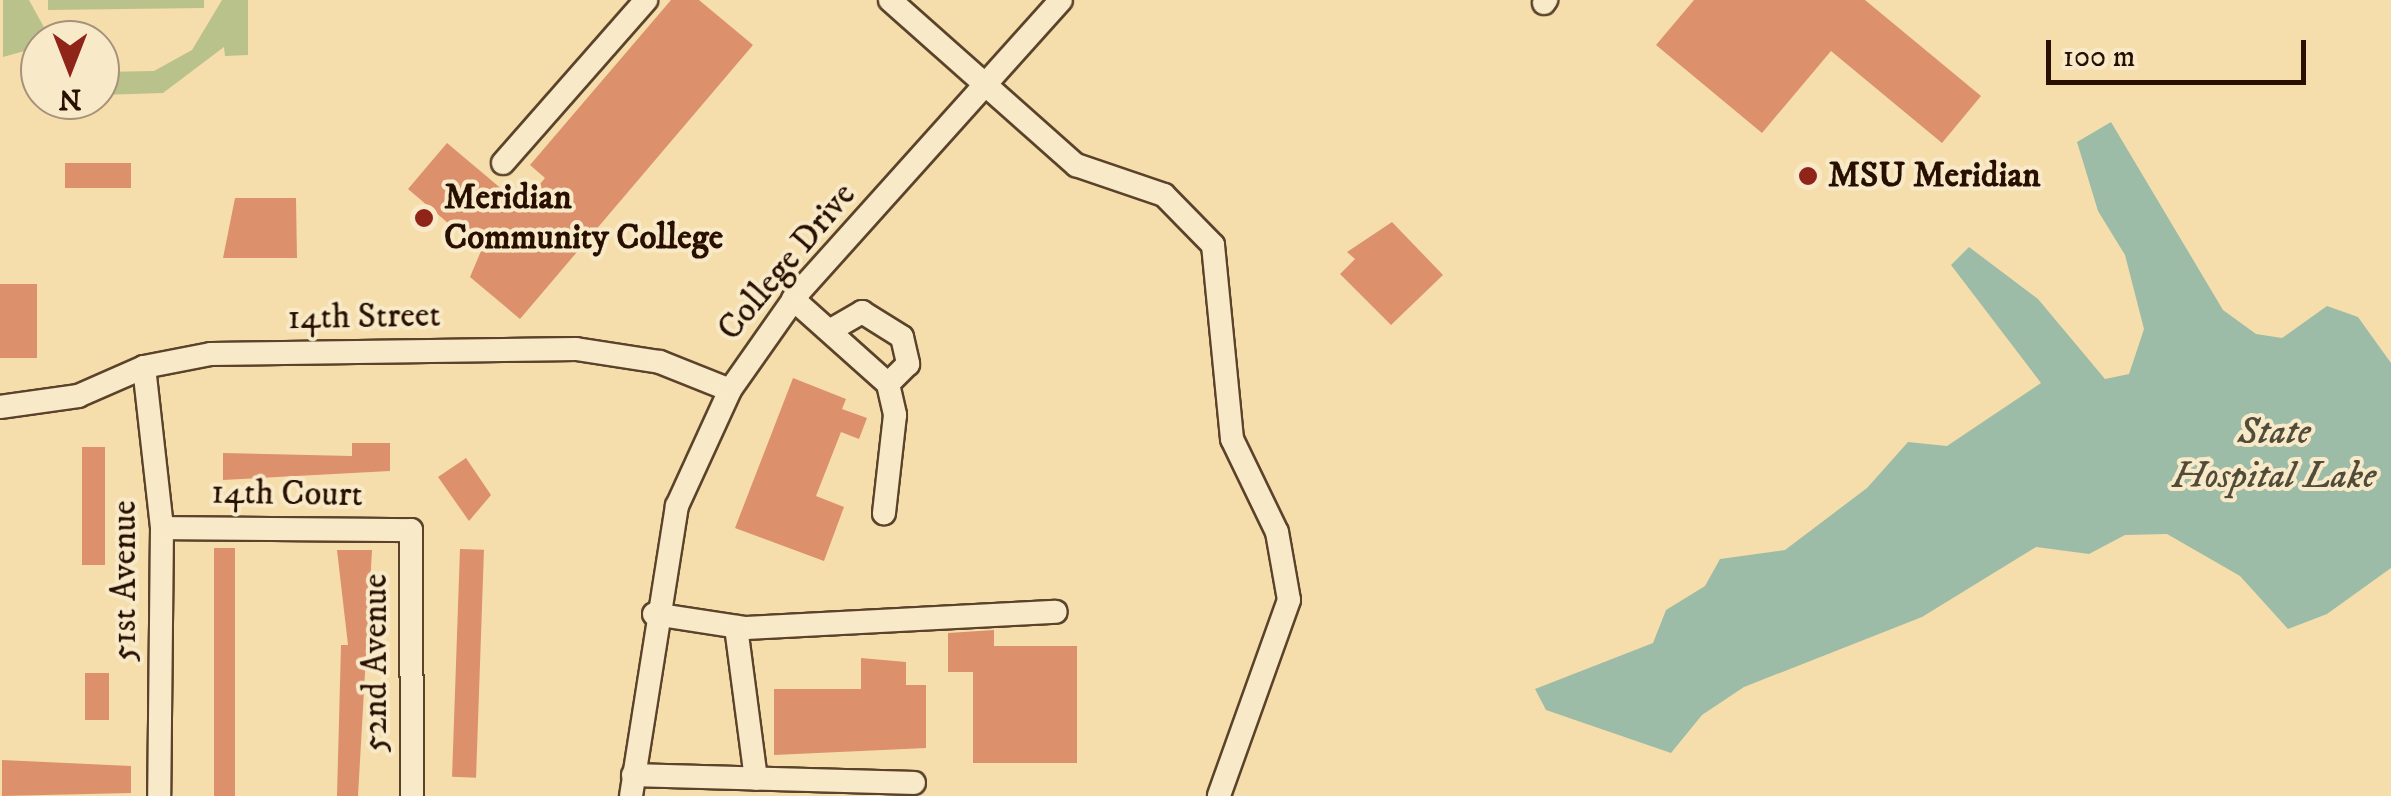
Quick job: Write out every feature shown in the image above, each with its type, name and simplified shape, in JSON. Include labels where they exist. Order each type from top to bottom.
[{"type":"street","points":[[504,163],[646,0]]},
{"type":"street","points":[[890,0],[1076,165],[1186,210],[1220,266],[1232,439],[1277,532],[1289,600],[1219,796]]},
{"type":"street","name":"College Drive","points":[[632,786],[654,614],[677,506],[730,390],[793,299],[1061,0]]},
{"type":"street","points":[[793,299],[888,384],[895,415],[884,513]]},
{"type":"street","points":[[832,330],[862,312],[902,337],[908,364],[888,384]]},
{"type":"street","name":"14th Street","points":[[0,407],[78,396],[144,367],[211,354],[576,349],[660,362],[730,390]]},
{"type":"street","name":"51st Avenue","points":[[144,367],[162,528],[160,796]]},
{"type":"street","name":"14th Court","points":[[162,528],[411,530]]},
{"type":"street","name":"52nd Avenue","points":[[411,530],[412,796]]},
{"type":"street","points":[[654,614],[736,627],[1056,612]]},
{"type":"street","points":[[736,627],[756,779]]},
{"type":"street","points":[[632,786],[756,779],[914,784]]},
{"type":"green space","points":[[3,0],[29,0],[40,20],[20,20],[20,52],[3,57]]},
{"type":"green space","points":[[48,0],[204,0],[204,8],[48,10]]},
{"type":"green space","points":[[222,0],[248,0],[248,55],[225,56],[224,47],[163,93],[120,94],[120,72],[154,71],[192,50]]},
{"type":"water","name":"State Hospital Lake","points":[[2111,122],[2223,310],[2256,334],[2282,338],[2327,306],[2358,317],[2391,363],[2391,568],[2327,614],[2288,629],[2240,576],[2167,534],[2125,535],[2089,554],[2036,547],[1922,617],[1744,687],[1702,715],[1671,753],[1546,710],[1535,689],[1653,643],[1666,610],[1705,586],[1720,559],[1785,550],[1867,488],[1908,442],[1947,446],[2041,383],[1951,265],[1969,247],[2038,299],[2105,379],[2129,374],[2144,329],[2125,255],[2098,211],[2077,142]]},
{"type":"building","points":[[671,0],[699,0],[753,45],[520,319],[470,277],[481,251],[408,189],[447,143],[522,206],[545,178],[530,165]]},
{"type":"building","points":[[1694,0],[1865,0],[1981,96],[1942,143],[1831,51],[1762,133],[1656,45]]},
{"type":"building","points":[[65,163],[131,163],[131,188],[65,188]]},
{"type":"building","points":[[235,198],[296,198],[297,258],[223,258]]},
{"type":"building","points":[[1392,222],[1443,275],[1391,325],[1340,274],[1355,259],[1347,252]]},
{"type":"building","points":[[0,284],[37,284],[37,358],[0,358]]},
{"type":"building","points":[[793,378],[846,399],[842,409],[867,418],[859,439],[841,432],[816,496],[844,507],[824,561],[735,528]]},
{"type":"building","points":[[352,443],[390,443],[390,471],[223,480],[223,453],[352,456]]},
{"type":"building","points":[[82,447],[105,447],[105,565],[82,565]]},
{"type":"building","points":[[466,458],[491,495],[469,521],[438,477]]},
{"type":"building","points":[[214,548],[235,548],[235,796],[214,796]]},
{"type":"building","points":[[460,549],[484,550],[476,778],[452,777]]},
{"type":"building","points":[[337,550],[372,550],[358,796],[337,796],[341,645],[348,645]]},
{"type":"building","points":[[994,630],[994,646],[1077,646],[1077,763],[973,763],[973,672],[948,672],[948,633]]},
{"type":"building","points":[[861,658],[906,662],[906,685],[926,685],[926,748],[774,755],[774,689],[861,689]]},
{"type":"building","points":[[85,673],[109,673],[109,720],[85,720]]},
{"type":"building","points":[[2,760],[131,766],[131,793],[2,796]]},
{"type":"place","name":"MSU Meridian","points":[[1808,176]]},
{"type":"place","name":"Meridian Community College","points":[[424,218]]}]
